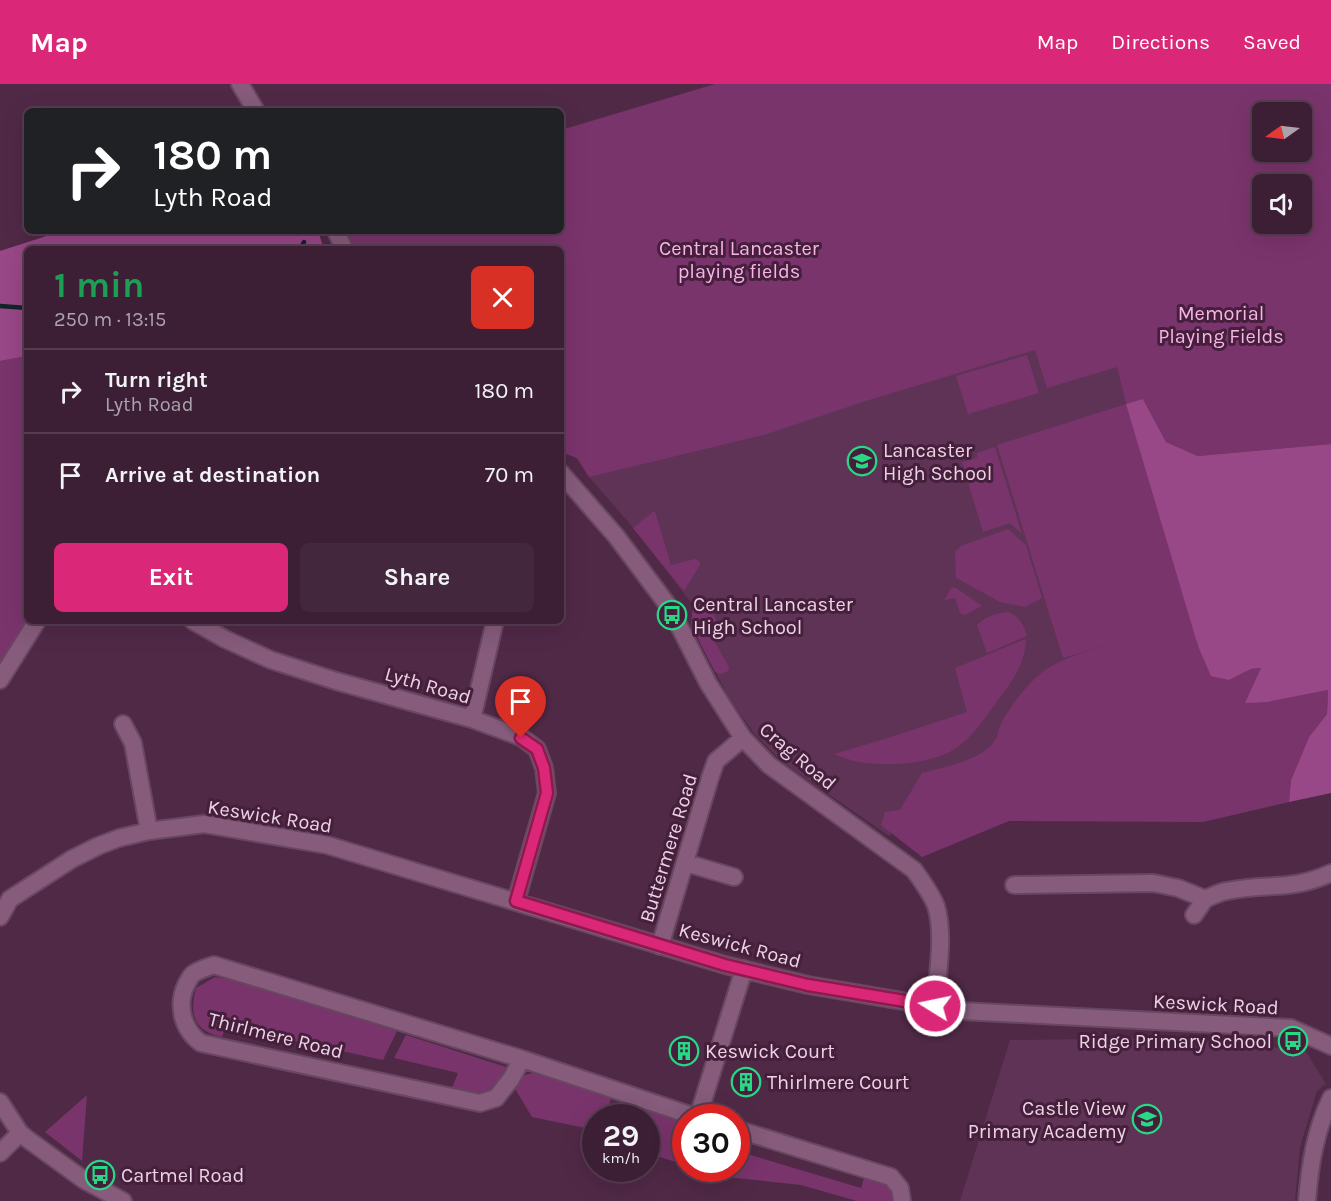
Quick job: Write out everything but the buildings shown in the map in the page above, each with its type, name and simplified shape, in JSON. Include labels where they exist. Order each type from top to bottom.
[{"type":"street","points":[[240,84],[254,108]]},
{"type":"street","name":"Crag Road","points":[[564,476],[616,536],[670,608],[708,683],[743,738],[770,765],[914,870],[927,887],[936,907],[940,938],[935,1006]]},
{"type":"street","points":[[0,680],[35,624]]},
{"type":"street","name":"Lyth Road","points":[[198,624],[271,660],[336,681],[472,719],[521,738],[537,749],[544,768],[547,793],[516,901]]},
{"type":"street","points":[[472,719],[494,624]]},
{"type":"street","points":[[123,724],[133,743],[149,831]]},
{"type":"street","name":"Buttermere Road","points":[[660,946],[686,863],[702,800],[717,761],[743,738]]},
{"type":"street","name":"Keswick Road","points":[[5,895],[72,859],[119,838],[149,831],[204,824],[327,845],[660,946],[808,985],[963,1011],[1291,1028],[1331,1046]]},
{"type":"street","points":[[686,863],[734,877]]},
{"type":"street","points":[[1194,915],[1204,899],[1226,891],[1296,885],[1312,882],[1331,873]]},
{"type":"street","points":[[1014,885],[1153,883],[1178,888],[1204,899]]},
{"type":"street","points":[[0,917],[5,895]]},
{"type":"street","name":"Thirlmere Road","points":[[522,1059],[511,1079],[496,1098],[480,1103],[201,1042],[193,1037],[183,1020],[184,990],[192,974],[214,965],[522,1059],[672,1108]]},
{"type":"street","points":[[703,1104],[744,969]]},
{"type":"street","points":[[1307,1201],[1316,1139],[1331,1098]]},
{"type":"street","points":[[0,1102],[20,1133],[79,1177],[123,1201]]},
{"type":"street","points":[[0,1153],[20,1133]]},
{"type":"street","points":[[750,1133],[891,1177],[900,1188],[902,1201]]},
{"type":"shaded area","name":"Lancaster High School","points":[[564,232],[1117,367],[1126,404],[1192,619],[1033,742],[889,836],[781,761],[754,733],[730,700],[691,625],[693,605],[630,524],[589,477],[577,458],[564,453],[564,246],[561,246],[561,234],[564,234]]},
{"type":"shaded area","points":[[53,234],[319,234],[323,246],[24,246],[24,357],[0,361],[0,251]]},
{"type":"shaded area","points":[[1143,399],[1166,442],[1198,456],[1331,444],[1331,793],[1289,802],[1291,780],[1309,737],[1327,714],[1328,690],[1268,702],[1245,703],[1261,668],[1251,669],[1229,680],[1211,676],[1198,646],[1126,404]]},
{"type":"shaded area","name":"Castle View Primary Academy","points":[[1165,1038],[1305,1050],[1326,1084],[1317,1091],[1300,1147],[1295,1201],[960,1201],[1010,1040]]},
{"type":"green space","name":"Lancaster High School","points":[[715,84],[1331,84],[1331,444],[1198,456],[1166,442],[1143,399],[1198,646],[1229,680],[1251,669],[1261,668],[1255,683],[1268,702],[1328,690],[1327,714],[1309,737],[1291,780],[1289,802],[1203,822],[1009,821],[922,857],[881,825],[885,812],[900,810],[922,773],[963,762],[990,746],[996,739],[1000,726],[1012,706],[1028,685],[1048,668],[1070,657],[1128,639],[1063,658],[997,445],[1126,404],[1117,367],[1047,388],[1035,350],[869,400],[767,434],[589,477],[577,458],[564,453],[564,246],[348,246],[342,234],[564,234],[564,129]]},
{"type":"green space","points":[[1027,355],[1039,393],[968,414],[956,376]]},
{"type":"green space","points":[[24,357],[24,624],[35,624],[0,680],[0,361]]},
{"type":"green space","points":[[995,447],[1022,534],[1010,523],[983,532],[962,462],[977,458],[977,453]]},
{"type":"green space","points":[[655,512],[671,565],[695,559],[699,561],[700,565],[684,591],[633,528]]},
{"type":"green space","points":[[1008,529],[1026,545],[1042,598],[1025,607],[1000,602],[956,578],[955,552],[961,546]]},
{"type":"green space","points":[[952,587],[982,606],[965,615],[960,613],[955,598],[944,600]]},
{"type":"green space","points":[[702,604],[711,609],[717,621],[708,630],[729,667],[728,671],[721,674],[715,672],[691,625],[693,605]]},
{"type":"green space","points":[[1007,612],[1020,621],[1027,636],[987,653],[977,625],[984,619]]},
{"type":"green space","points":[[1026,639],[1021,664],[1009,686],[965,741],[949,752],[938,757],[898,764],[857,761],[834,754],[967,712],[955,668]]},
{"type":"green space","points":[[215,977],[397,1031],[383,1060],[226,1026],[222,1037],[205,1031],[200,1026],[193,1006],[196,988]]},
{"type":"green space","points":[[406,1035],[506,1067],[495,1086],[485,1093],[452,1088],[458,1073],[394,1058]]},
{"type":"green space","points":[[532,1073],[611,1097],[609,1104],[582,1104],[582,1127],[532,1117],[514,1087],[523,1076]]},
{"type":"green space","points":[[87,1095],[82,1161],[45,1132]]},
{"type":"green space","points":[[660,1112],[672,1115],[672,1161],[660,1157]]},
{"type":"green space","points":[[750,1155],[861,1188],[865,1175],[881,1180],[891,1190],[894,1201],[857,1201],[801,1185],[750,1179]]},
{"type":"waterway","points":[[302,246],[304,242]]},
{"type":"waterway","points":[[0,306],[24,308]]},
{"type":"place","name":"Lancaster High School","points":[[862,461]]},
{"type":"place","name":"Central Lancaster High School","points":[[672,615]]},
{"type":"place","name":"Ridge Primary School","points":[[1293,1041]]},
{"type":"place","name":"Keswick Court","points":[[684,1051]]},
{"type":"place","name":"Thirlmere Court","points":[[746,1082]]},
{"type":"place","name":"Castle View Primary Academy","points":[[1147,1119]]},
{"type":"place","name":"Cartmel Road","points":[[100,1175]]},
{"type":"route","points":[[521,738],[537,749],[544,768],[547,793],[516,901],[725,965],[808,985],[935,1006]]},
{"type":"park label","name":"Central Lancaster playing fields","points":[[739,260]]},
{"type":"park label","name":"Memorial Playing Fields","points":[[1221,324]]}]
